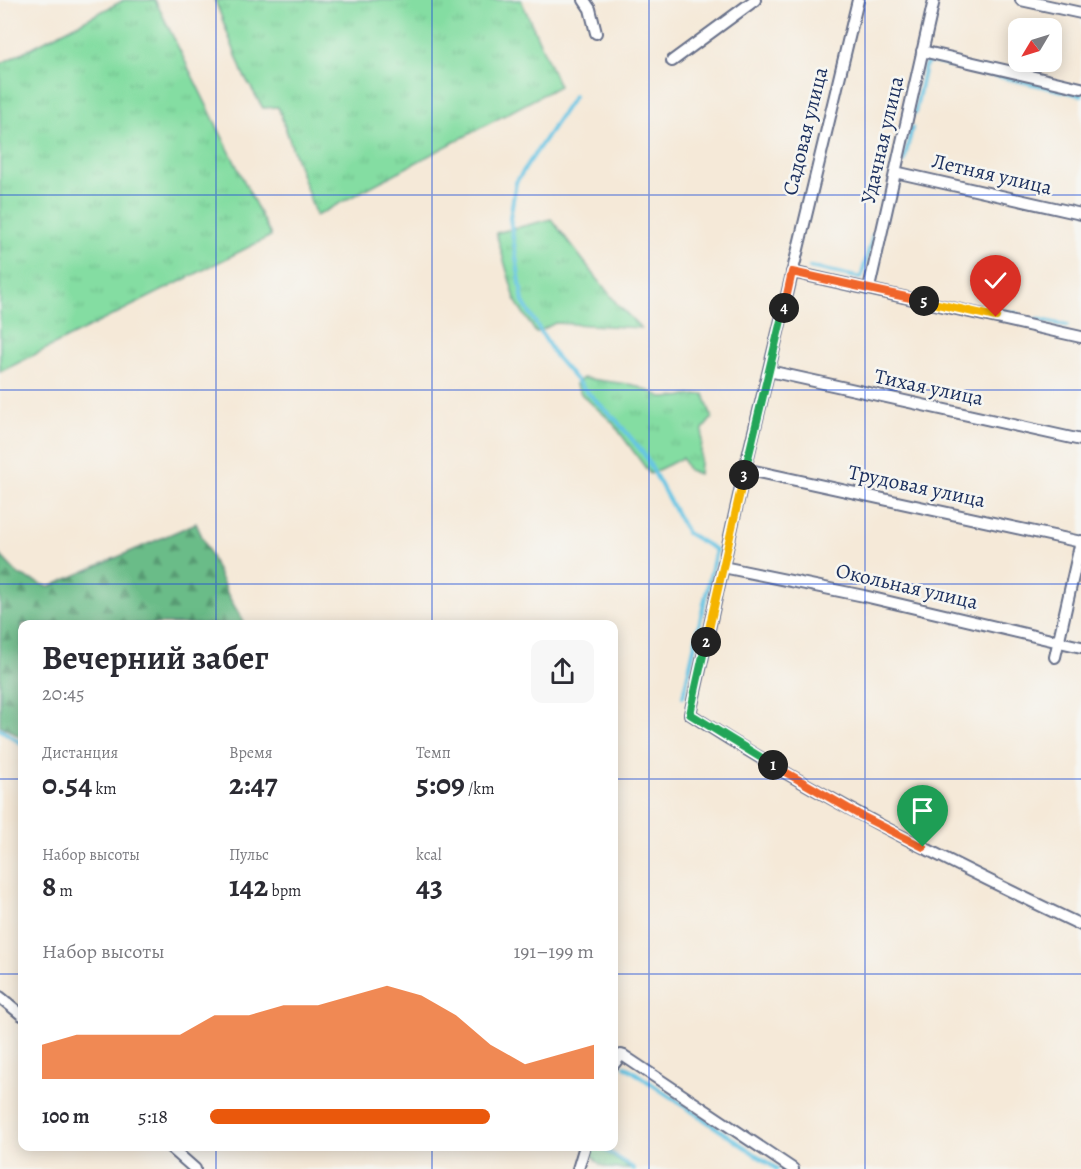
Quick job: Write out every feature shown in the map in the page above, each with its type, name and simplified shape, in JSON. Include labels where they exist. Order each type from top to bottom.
[{"type":"street","points":[[585,0],[590,9],[596,33]]},
{"type":"street","points":[[672,61],[754,0]]},
{"type":"street","name":"Садовая улица","points":[[858,0],[745,469],[690,714],[737,745],[858,814],[1081,925]]},
{"type":"street","name":"Удачная улица","points":[[869,288],[934,0]]},
{"type":"street","points":[[1021,0],[1060,4],[1081,13]]},
{"type":"street","points":[[922,51],[1081,88]]},
{"type":"street","name":"Летняя улица","points":[[895,172],[1081,214]]},
{"type":"street","points":[[792,272],[1081,337]]},
{"type":"street","name":"Тихая улица","points":[[769,371],[1081,440]]},
{"type":"street","name":"Трудовая улица","points":[[745,469],[1081,542]]},
{"type":"street","points":[[1056,657],[1081,542]]},
{"type":"street","name":"Окольная улица","points":[[723,567],[864,596],[1081,647]]},
{"type":"street","points":[[0,996],[18,1012]]},
{"type":"street","points":[[618,1059],[621,1055],[624,1056],[793,1169]]},
{"type":"street","points":[[175,1151],[195,1169]]},
{"type":"street","points":[[578,1169],[583,1151]]},
{"type":"green space","points":[[124,0],[155,0],[271,236],[0,372],[0,64]]},
{"type":"green space","points":[[215,0],[521,0],[559,86],[316,216],[278,107],[263,108],[243,74]]},
{"type":"green space","points":[[551,219],[617,304],[641,328],[555,323],[536,333],[516,302],[496,233]]},
{"type":"green space","points":[[583,378],[634,385],[665,398],[704,394],[712,418],[703,429],[699,474],[688,470],[682,458],[650,474],[612,422],[582,395],[575,384]]},
{"type":"green space","points":[[196,523],[229,597],[243,620],[18,620],[18,736],[0,725],[0,555],[19,575],[49,587]]},
{"type":"green space","points":[[590,1151],[604,1151],[630,1169],[609,1168],[600,1164]]},
{"type":"waterway","points":[[915,113],[925,66],[930,61],[1081,95]]},
{"type":"waterway","points":[[574,96],[516,182],[510,218],[523,302],[556,357],[617,421],[644,454],[687,533],[716,550],[683,697]]},
{"type":"waterway","points":[[904,162],[912,128]]},
{"type":"waterway","points":[[810,267],[861,278],[873,235]]},
{"type":"waterway","points":[[987,307],[1017,314]]},
{"type":"waterway","points":[[1037,319],[1067,326]]},
{"type":"waterway","points":[[0,729],[18,741]]},
{"type":"waterway","points":[[625,1066],[777,1169]]},
{"type":"waterway","points":[[607,1151],[634,1169]]},
{"type":"route","points":[[923,847],[858,814],[737,745],[690,714],[792,272],[996,317]]}]
